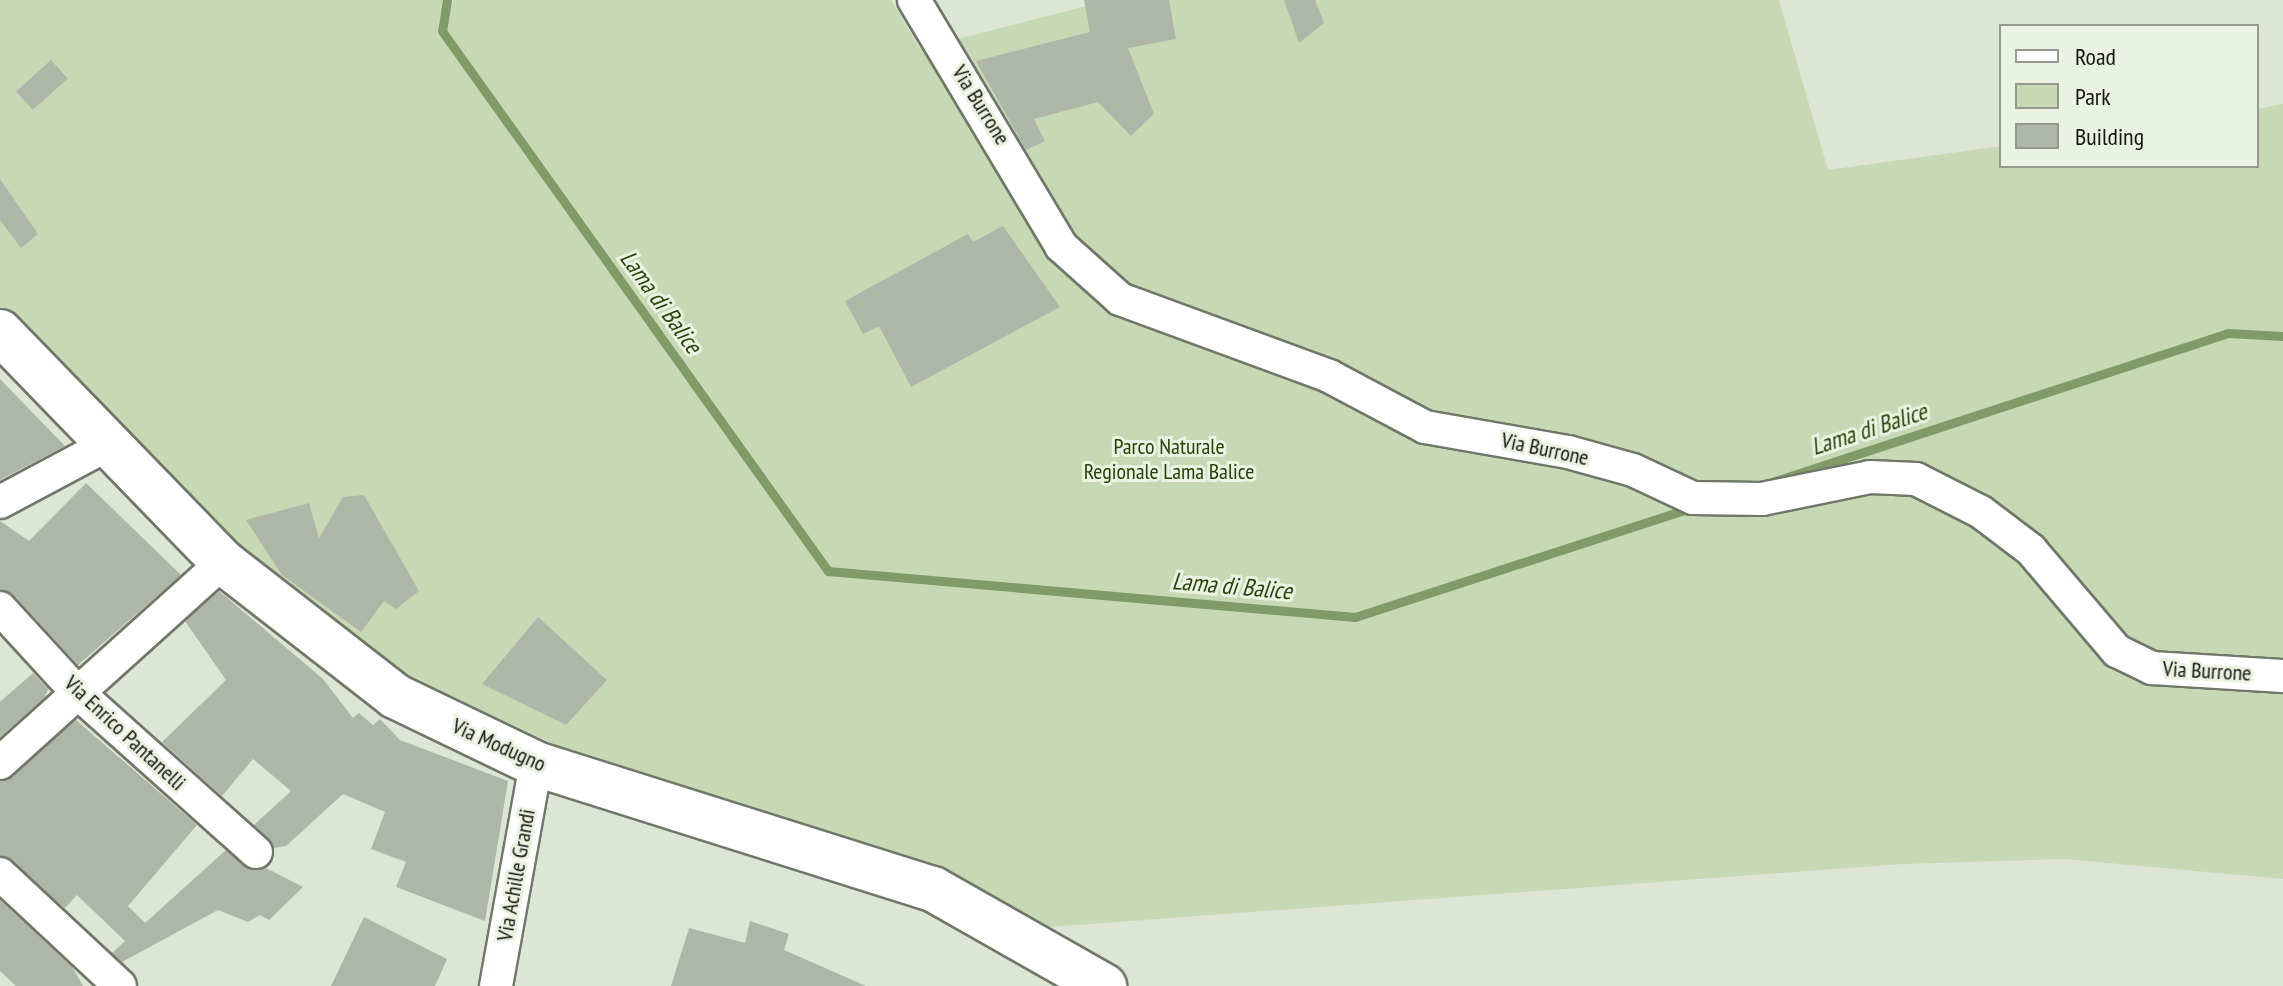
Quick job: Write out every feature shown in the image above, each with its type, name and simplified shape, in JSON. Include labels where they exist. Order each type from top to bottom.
[{"type":"street","name":"Via Burrone","points":[[914,0],[1061,246],[1120,299],[1329,376],[1425,427],[1568,452],[1693,498],[1762,499],[1870,477],[1916,479],[2031,550],[2117,651],[2152,668],[2283,676]]},
{"type":"street","name":"Via Modugno","points":[[0,332],[223,562],[395,696],[536,764],[933,889],[1104,986]]},
{"type":"street","points":[[0,502],[109,444]]},
{"type":"street","points":[[0,763],[223,562]]},
{"type":"street","name":"Via Enrico Pantanelli","points":[[0,608],[77,692],[256,852]]},
{"type":"street","name":"Via Achille Grandi","points":[[496,986],[536,764]]},
{"type":"street","points":[[0,874],[120,986]]},
{"type":"green space","name":"Parco Naturale Regionale Lama Balice","points":[[0,0],[891,0],[920,49],[1109,0],[1779,0],[1828,170],[1999,146],[1999,168],[2259,168],[2259,109],[2283,104],[2283,879],[2064,859],[1903,864],[1036,928],[582,757],[295,623],[0,324]]},
{"type":"building","points":[[1084,0],[1169,0],[1176,39],[1128,48],[1154,114],[1131,136],[1098,102],[1034,119],[1045,141],[1026,150],[976,61],[1090,32]]},
{"type":"building","points":[[1284,0],[1315,0],[1324,23],[1299,43]]},
{"type":"building","points":[[51,60],[68,79],[33,110],[16,91]]},
{"type":"building","points":[[0,179],[38,234],[21,248],[0,220]]},
{"type":"building","points":[[1003,226],[1060,307],[911,387],[879,326],[863,334],[845,301],[968,234],[973,242]]},
{"type":"building","points":[[0,379],[65,446],[0,480]]},
{"type":"building","points":[[86,483],[181,575],[78,665],[14,595],[0,590],[0,521],[29,541]]},
{"type":"building","points":[[364,495],[419,591],[396,609],[384,601],[361,632],[282,575],[246,520],[309,503],[319,538],[343,497]]},
{"type":"building","points":[[219,591],[323,679],[353,718],[359,713],[373,725],[380,719],[400,740],[508,781],[485,921],[396,887],[406,862],[371,849],[385,812],[343,794],[286,846],[274,848],[254,825],[291,791],[253,759],[222,796],[162,742],[226,680],[185,621]]},
{"type":"building","points":[[538,617],[607,680],[566,725],[482,684]]},
{"type":"building","points":[[33,673],[48,689],[45,697],[0,737],[0,702]]},
{"type":"building","points":[[76,720],[197,825],[128,906],[145,923],[226,850],[251,870],[266,868],[303,887],[269,920],[260,915],[248,922],[218,910],[122,962],[112,953],[125,941],[77,895],[65,908],[0,856],[0,781]]},
{"type":"building","points":[[0,900],[73,968],[83,986],[16,986],[0,971]]},
{"type":"building","points":[[364,917],[447,959],[435,986],[331,986]]},
{"type":"building","points":[[750,921],[789,934],[784,950],[866,986],[671,986],[689,928],[745,943]]},
{"type":"waterway","name":"Lama di Balice","points":[[447,0],[442,31],[828,571],[1355,617],[1694,507]]},
{"type":"waterway","name":"Lama di Balice","points":[[1769,483],[2228,333],[2283,336]]}]
